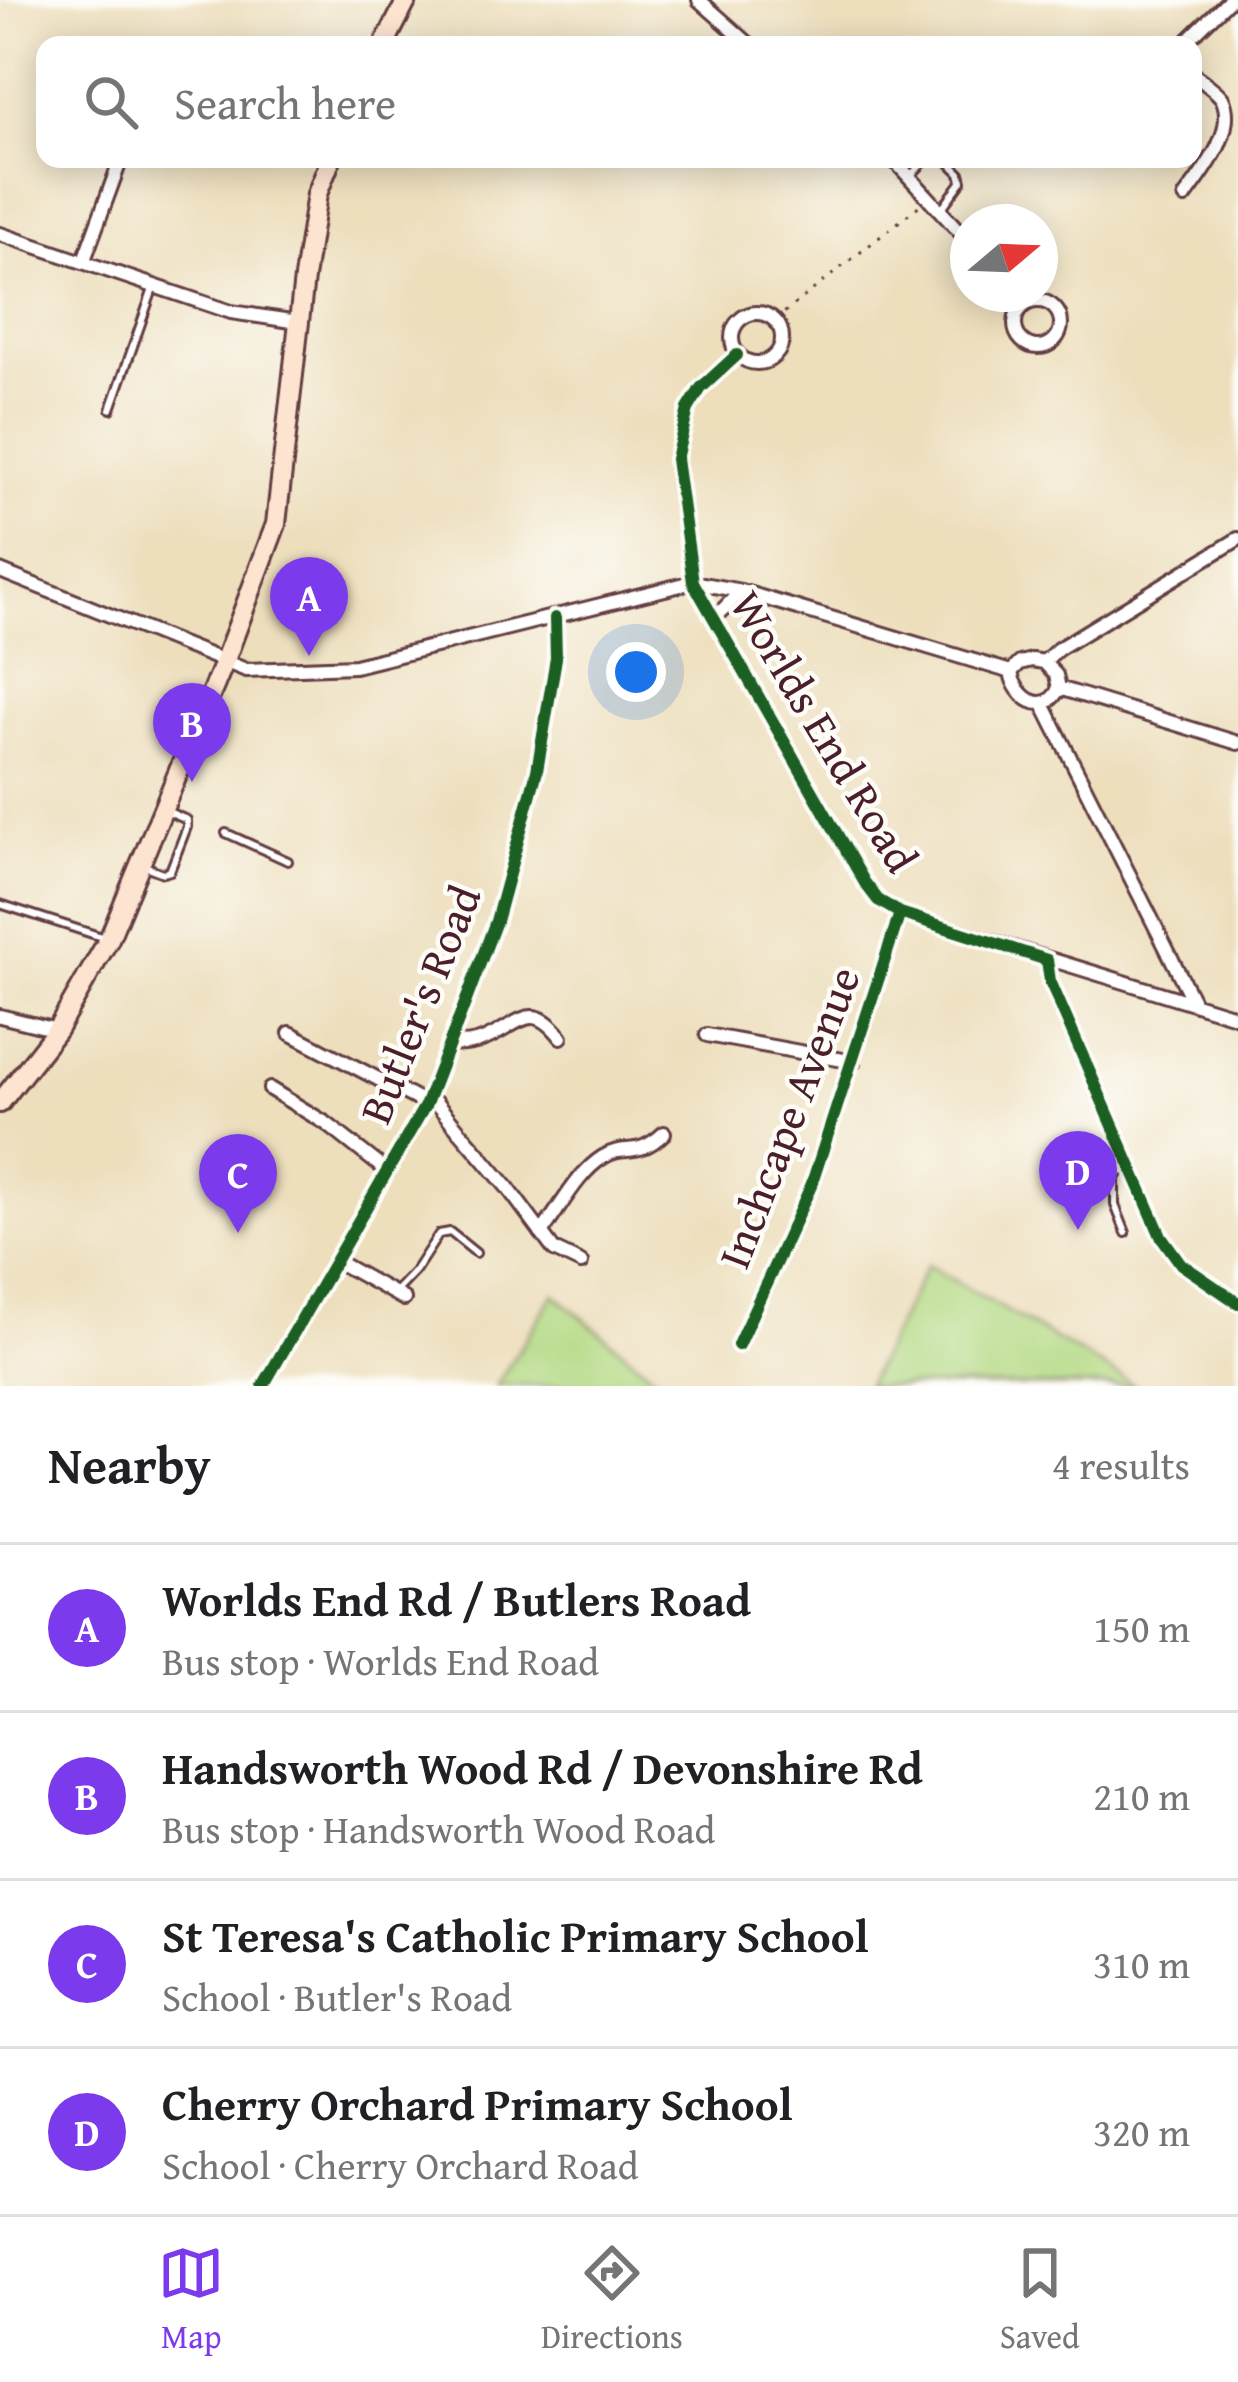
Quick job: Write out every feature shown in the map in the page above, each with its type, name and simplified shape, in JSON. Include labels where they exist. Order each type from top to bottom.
[{"type":"main road","points":[[389,36],[407,0]]},
{"type":"main road","points":[[0,1103],[57,1030],[109,939],[276,524],[298,322],[317,194],[327,168]]},
{"type":"street","points":[[699,0],[740,36]]},
{"type":"street","points":[[1193,36],[1227,4],[1238,16]]},
{"type":"street","points":[[1185,197],[1227,138],[1232,121],[1224,100],[1202,82]]},
{"type":"street","points":[[84,260],[118,168]]},
{"type":"street","points":[[902,168],[950,220]]},
{"type":"street","points":[[0,234],[231,312],[298,322]]},
{"type":"street","points":[[761,313],[776,320],[783,342],[778,354],[766,362],[752,363],[737,355],[733,332],[739,321],[761,313]]},
{"type":"street","points":[[737,355],[700,388],[688,409],[678,445],[677,491],[693,582],[1011,672]]},
{"type":"street","points":[[1011,672],[1020,663],[1044,662],[1238,539]]},
{"type":"street","name":"Worlds End Road","points":[[0,571],[246,670],[355,666],[693,582],[865,884],[878,900],[900,913]]},
{"type":"street","name":"Worlds End Road","points":[[715,618],[741,592]]},
{"type":"street","name":"Butler's Road","points":[[263,1386],[388,1172],[427,1100],[449,1045],[496,921],[537,771],[556,658],[555,618]]},
{"type":"street","points":[[1043,704],[1054,699],[1059,688],[1056,675],[1044,662]]},
{"type":"street","points":[[1011,672],[1019,694],[1043,704],[1194,1003]]},
{"type":"street","points":[[1059,688],[1238,743]]},
{"type":"street","points":[[900,913],[1238,1017]]},
{"type":"street","name":"Inchcape Avenue","points":[[738,1345],[811,1186],[900,913]]},
{"type":"street","points":[[1047,960],[1050,981],[1161,1236],[1181,1264],[1238,1303]]},
{"type":"street","points":[[0,1016],[57,1030]]},
{"type":"street","points":[[449,1045],[484,1040],[516,1021],[536,1016],[548,1020],[561,1037]]},
{"type":"street","points":[[290,1034],[427,1100],[554,1250],[580,1263]]},
{"type":"street","points":[[707,1035],[854,1062]]},
{"type":"street","points":[[270,1089],[327,1124],[388,1172]]},
{"type":"street","points":[[541,1233],[589,1167],[608,1153],[650,1147],[664,1133]]},
{"type":"street","points":[[338,1262],[399,1296]]},
{"type":"lane","points":[[910,176],[918,168]]},
{"type":"lane","points":[[941,209],[962,181],[956,168]]},
{"type":"lane","points":[[111,409],[154,286]]},
{"type":"lane","points":[[140,865],[170,872],[190,819],[163,809]]},
{"type":"lane","points":[[226,833],[288,860]]},
{"type":"lane","points":[[0,904],[109,939]]},
{"type":"lane","points":[[1126,1233],[1115,1205],[1115,1177],[1130,1164]]},
{"type":"lane","points":[[399,1296],[439,1234],[450,1232],[476,1253]]},
{"type":"path","points":[[776,320],[931,197]]},
{"type":"green space","points":[[927,1265],[1136,1386],[866,1386]]},
{"type":"green space","points":[[554,1294],[665,1386],[496,1386]]},
{"type":"cycle path","points":[[737,355],[701,388],[688,409],[676,459],[693,582],[878,900],[900,913],[1047,960],[1050,981],[1161,1236],[1181,1264],[1238,1303]]},
{"type":"cycle path","points":[[263,1386],[426,1104],[467,998],[496,921],[537,771],[556,658],[555,618]]},
{"type":"cycle path","points":[[738,1345],[811,1186],[900,913]]},
{"type":"place","name":"Worlds End Rd / Butlers Road","points":[[309,656]]},
{"type":"place","name":"Handsworth Wood Rd / Devonshire Rd","points":[[192,782]]},
{"type":"place","name":"Cherry Orchard Primary School","points":[[1078,1230]]},
{"type":"place","name":"St Teresa's Catholic Primary School","points":[[238,1233]]}]
